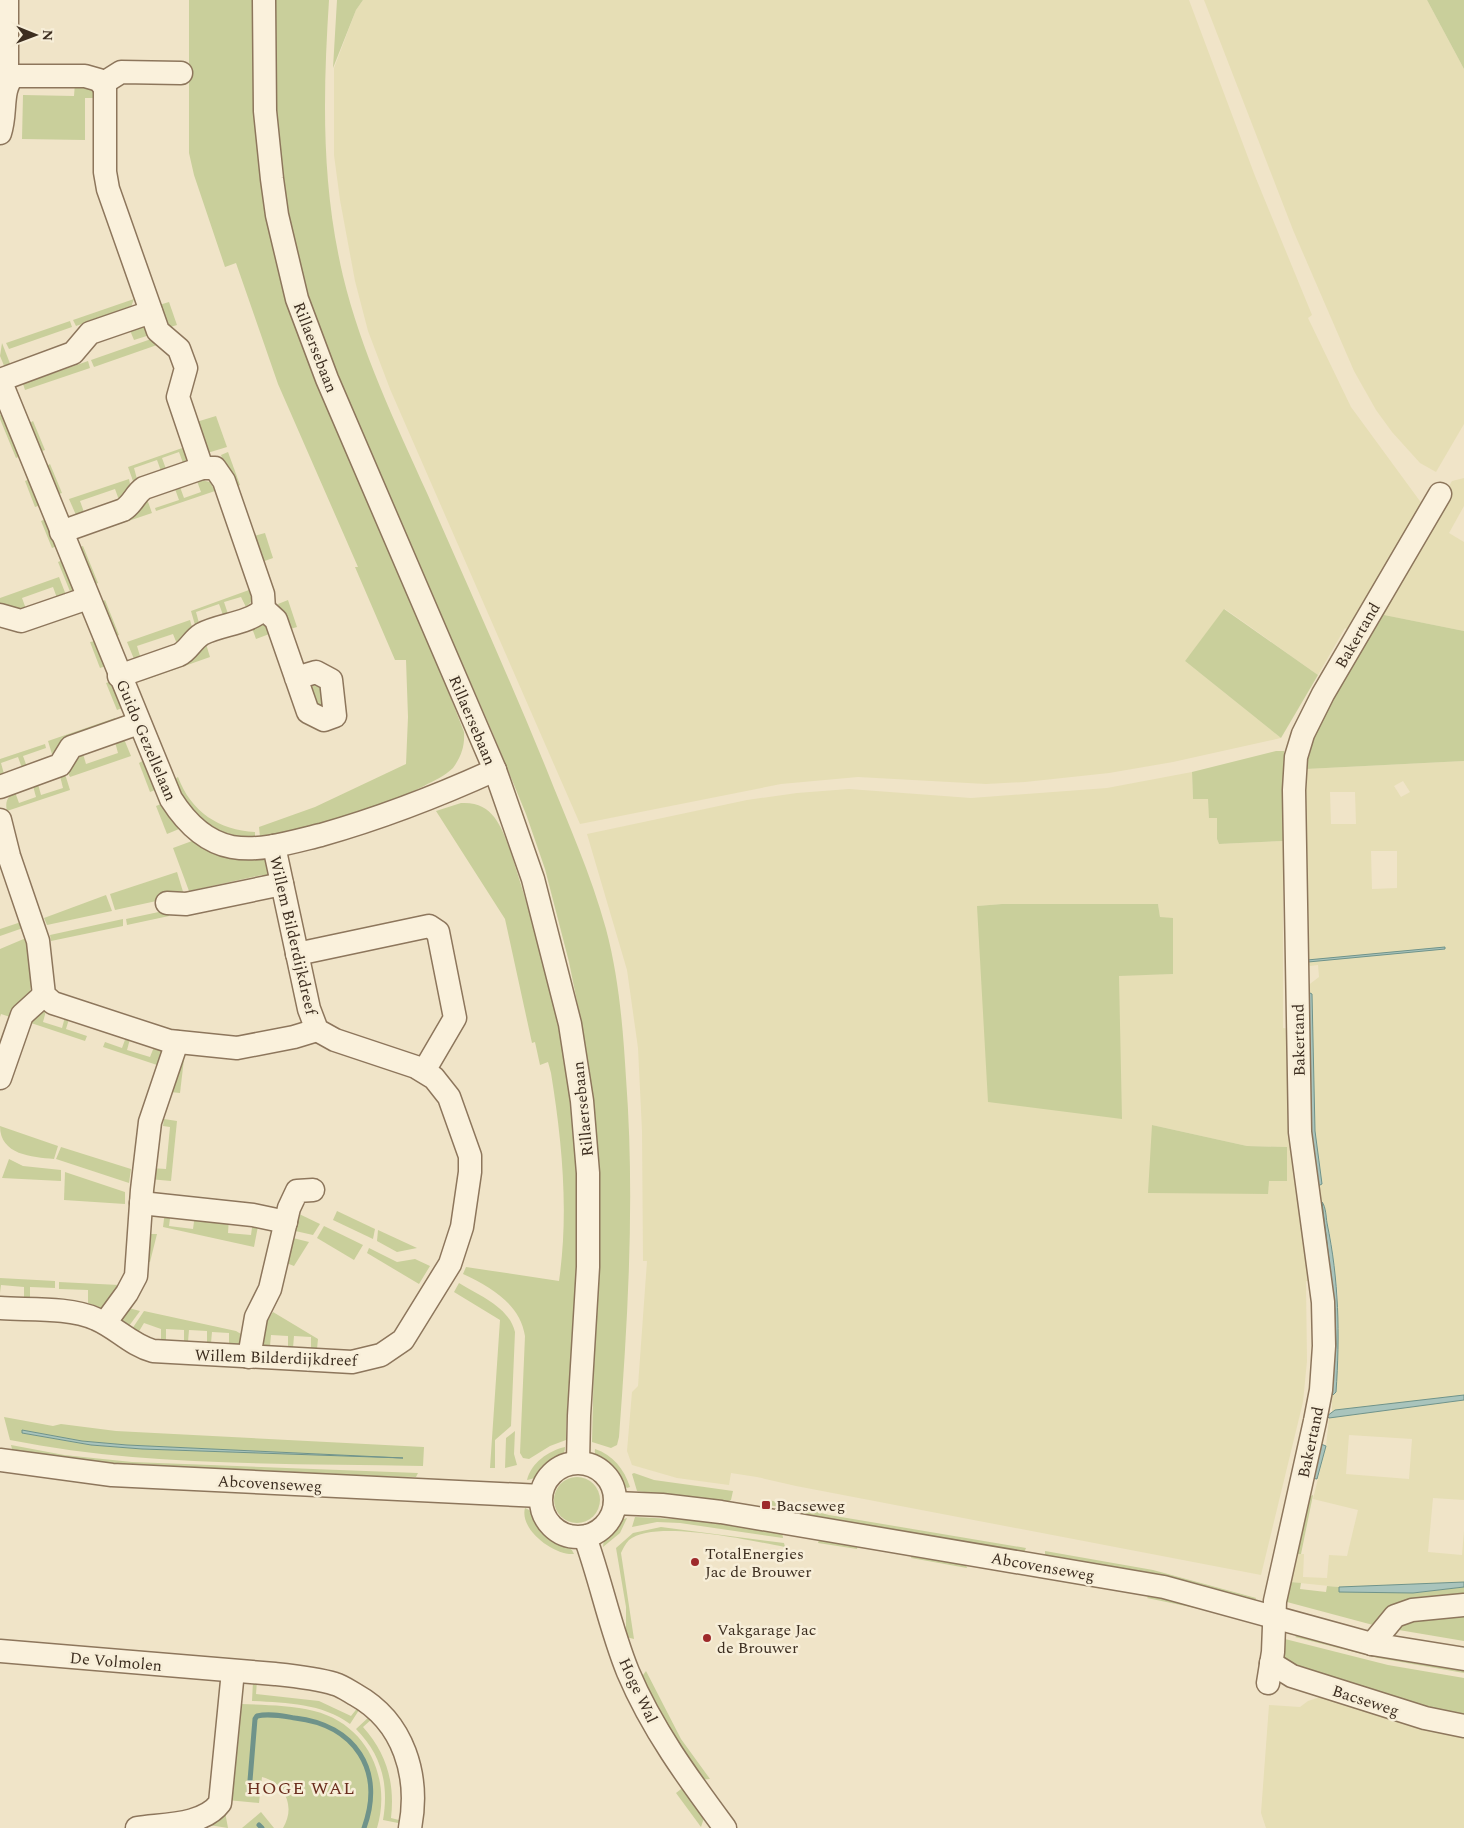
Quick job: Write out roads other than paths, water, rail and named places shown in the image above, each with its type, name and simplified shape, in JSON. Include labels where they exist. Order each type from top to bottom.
[{"type":"street","points":[[0,132],[3,88],[8,80],[7,0]]},
{"type":"street","name":"Rillaersebaan","points":[[264,0],[265,110],[272,179],[278,223],[297,299],[327,379],[495,770],[533,879],[570,1024],[582,1101],[588,1173],[589,1214],[578,1462]]},
{"type":"street","points":[[102,84],[122,72],[181,73]]},
{"type":"street","points":[[8,80],[20,76],[85,76],[99,80],[102,84],[106,97],[105,172],[108,190],[158,331],[179,349],[186,368],[178,397],[202,468]]},
{"type":"street","points":[[1,384],[73,353],[90,333],[151,312]]},
{"type":"street","name":"Guido Gezellelaan","points":[[1,384],[171,799],[181,815],[196,830],[210,839],[230,846],[250,849],[274,846],[384,816],[427,800],[495,770]]},
{"type":"street","points":[[61,532],[123,510],[130,506],[138,492],[144,488],[202,468],[215,468],[224,481],[263,594],[264,609],[276,620],[296,678]]},
{"type":"street","name":"Bakertand","points":[[1274,1617],[1275,1601],[1321,1390],[1324,1346],[1322,1292],[1300,1132],[1296,1003],[1294,790],[1296,757],[1303,734],[1323,694],[1440,494]]},
{"type":"street","points":[[0,615],[21,621],[88,598]]},
{"type":"street","points":[[119,676],[179,655],[187,651],[195,638],[252,617],[264,609]]},
{"type":"street","points":[[0,787],[60,765],[71,747],[139,723]]},
{"type":"street","points":[[0,820],[9,856],[38,941],[44,995],[53,1003],[177,1042],[242,1048],[317,1030]]},
{"type":"street","name":"Willem Bilderdijkdreef","points":[[0,1308],[81,1314],[105,1323],[132,1343],[153,1351],[341,1362],[359,1361],[381,1355],[393,1349],[412,1329],[450,1264],[457,1247],[470,1172],[466,1142],[449,1097],[434,1078],[424,1071],[335,1040],[317,1030],[309,1009],[274,846]]},
{"type":"street","points":[[167,903],[186,904],[282,884]]},
{"type":"street","points":[[297,954],[430,926],[435,927],[438,932],[455,1018],[424,1071]]},
{"type":"street","points":[[0,1078],[22,1015],[44,995]]},
{"type":"street","points":[[105,1323],[127,1293],[136,1276],[141,1203],[150,1122],[177,1042]]},
{"type":"street","points":[[249,1357],[256,1317],[273,1279],[286,1222],[297,1191],[313,1190]]},
{"type":"street","points":[[141,1203],[253,1215],[286,1222]]},
{"type":"street","name":"Abcovenseweg","points":[[0,1460],[112,1475],[541,1496]]},
{"type":"street","points":[[578,1462],[590,1464],[601,1470],[610,1479],[616,1503],[606,1525],[596,1533],[585,1537],[571,1537],[558,1531],[548,1522],[542,1509],[541,1496],[545,1482],[553,1472],[565,1464],[578,1462]]},
{"type":"street","name":"Abcovenseweg","points":[[616,1503],[662,1505],[721,1512],[1120,1579],[1202,1596],[1372,1644],[1464,1659]]},
{"type":"street","name":"Hoge Wal","points":[[585,1537],[619,1646],[639,1695],[673,1756],[718,1825]]},
{"type":"street","points":[[1372,1644],[1394,1616],[1412,1610],[1464,1604]]},
{"type":"street","name":"Bacseweg","points":[[1274,1617],[1270,1673],[1292,1676],[1425,1718],[1464,1726]]},
{"type":"street","name":"De Volmolen","points":[[0,1651],[307,1678],[337,1684],[374,1708],[392,1727],[410,1766],[414,1803],[410,1828]]},
{"type":"street","points":[[137,1828],[206,1817],[216,1808],[222,1795],[232,1671]]},
{"type":"water","points":[[1445,947],[1445,949],[1308,962],[1307,960]]},
{"type":"water","points":[[1308,992],[1312,994],[1315,1131],[1322,1184],[1318,1186],[1312,1154]]},
{"type":"water","points":[[1322,1202],[1331,1244],[1338,1308],[1336,1392],[1333,1395],[1331,1392],[1336,1344],[1335,1310]]},
{"type":"water","points":[[1464,1395],[1464,1400],[1329,1418],[1327,1416],[1335,1410]]},
{"type":"water","points":[[22,1430],[82,1441],[127,1445],[403,1458],[142,1449],[91,1445],[22,1433]]},
{"type":"water","points":[[1321,1444],[1326,1446],[1317,1479],[1312,1478]]},
{"type":"water","points":[[1464,1582],[1464,1587],[1413,1593],[1339,1592],[1339,1587]]},
{"type":"waterway","points":[[249,1793],[255,1719],[257,1716],[276,1715],[316,1722],[334,1730],[349,1741],[360,1754],[367,1770],[371,1787],[370,1807],[364,1828]]},
{"type":"waterway","points":[[259,1825],[262,1828]]},
{"type":"place","name":"Bacseweg","points":[[766,1505]]},
{"type":"place","name":"TotalEnergies Jac de Brouwer","points":[[695,1562]]},
{"type":"place","name":"Vakgarage Jac de Brouwer","points":[[707,1638]]},
{"type":"district","name":"HOGE WAL","points":[[301,1788]]}]
